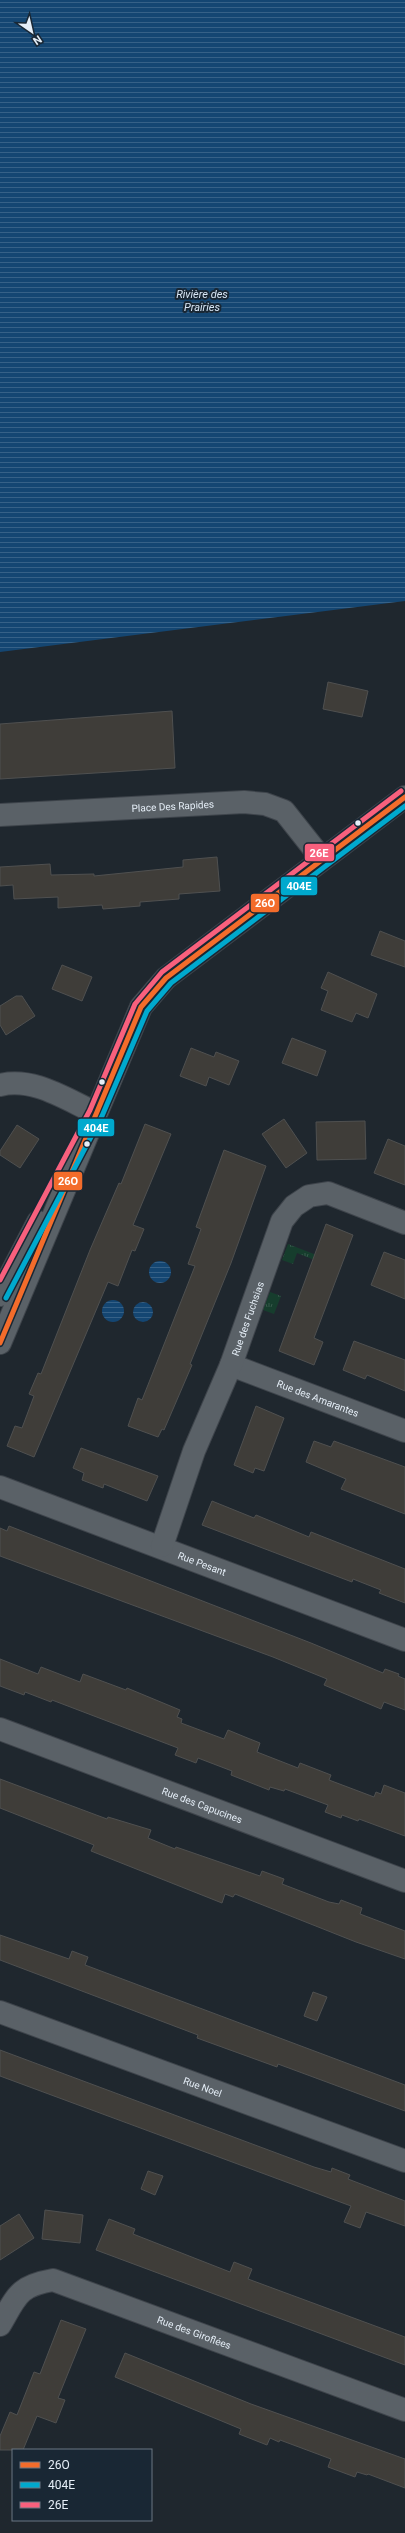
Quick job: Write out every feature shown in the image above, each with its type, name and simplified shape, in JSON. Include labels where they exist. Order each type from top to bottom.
[{"type":"street","points":[[0,1343],[140,1007],[166,978],[405,797]]},
{"type":"street","name":"Place Des Rapides","points":[[0,815],[244,802],[265,804],[284,811],[322,859]]},
{"type":"street","points":[[0,1085],[13,1082],[30,1083],[96,1113]]},
{"type":"street","points":[[0,1294],[96,1113]]},
{"type":"street","name":"Rue des Fuchsias","points":[[162,1546],[194,1451],[231,1365],[282,1221],[294,1206],[309,1196],[328,1193],[405,1222]]},
{"type":"street","name":"Rue des Amarantes","points":[[231,1365],[405,1431]]},
{"type":"street","name":"Rue Pesant","points":[[0,1487],[162,1546],[405,1640]]},
{"type":"street","name":"Rue des Capucines","points":[[0,1729],[405,1881]]},
{"type":"street","name":"Rue Noel","points":[[0,2012],[405,2161]]},
{"type":"street","name":"Rue des Giroflées","points":[[0,2325],[16,2297],[32,2284],[53,2280],[405,2410]]},
{"type":"green space","points":[[288,1244],[319,1256],[317,1261],[297,1253],[293,1264],[282,1260]]},
{"type":"green space","points":[[270,1292],[281,1296],[274,1314],[263,1310]]},
{"type":"water","name":"Rivière des Prairies","points":[[0,0],[405,0],[405,601],[0,652]]},
{"type":"water","points":[[160,1261],[168,1264],[171,1272],[168,1280],[160,1283],[152,1280],[149,1272],[152,1264]]},
{"type":"water","points":[[113,1300],[121,1303],[124,1311],[121,1319],[113,1322],[105,1319],[102,1311],[105,1303]]},
{"type":"water","points":[[143,1302],[150,1305],[153,1312],[150,1319],[143,1322],[136,1319],[133,1312],[136,1305]]},
{"type":"building","points":[[328,682],[368,691],[362,717],[323,709]]},
{"type":"building","points":[[172,711],[175,768],[0,779],[0,724]]},
{"type":"building","points":[[217,857],[220,891],[179,894],[179,899],[140,902],[140,906],[103,909],[102,905],[58,908],[58,897],[14,899],[13,885],[0,886],[0,867],[50,864],[51,875],[94,874],[94,876],[183,867],[183,860]]},
{"type":"building","points":[[380,931],[405,941],[405,967],[371,955]]},
{"type":"building","points":[[62,965],[92,977],[82,1001],[52,989]]},
{"type":"building","points":[[328,972],[377,994],[368,1018],[356,1013],[352,1022],[321,1010],[328,991],[321,988]]},
{"type":"building","points":[[16,996],[22,996],[35,1016],[6,1035],[0,1025],[0,1006]]},
{"type":"building","points":[[292,1038],[326,1051],[317,1076],[282,1063]]},
{"type":"building","points":[[191,1048],[214,1057],[216,1052],[239,1061],[229,1085],[209,1077],[206,1086],[180,1076]]},
{"type":"building","points":[[284,1119],[307,1153],[286,1168],[262,1134]]},
{"type":"building","points":[[365,1121],[366,1159],[317,1160],[316,1122]]},
{"type":"building","points":[[145,1124],[171,1134],[133,1225],[144,1229],[135,1251],[132,1250],[118,1286],[108,1282],[34,1457],[7,1446],[15,1426],[22,1428],[34,1396],[29,1394],[38,1373],[41,1374],[90,1250],[119,1183],[121,1184]]},
{"type":"building","points":[[17,1125],[39,1139],[20,1168],[0,1155],[0,1151]]},
{"type":"building","points":[[388,1139],[405,1146],[405,1185],[374,1173]]},
{"type":"building","points":[[224,1150],[266,1166],[231,1263],[190,1364],[192,1365],[164,1430],[162,1429],[158,1437],[128,1426],[138,1398],[142,1400],[195,1266],[188,1264],[201,1229],[196,1227]]},
{"type":"building","points":[[326,1224],[353,1235],[314,1338],[323,1342],[314,1365],[279,1351]]},
{"type":"building","points":[[384,1252],[405,1260],[405,1299],[371,1285]]},
{"type":"building","points":[[354,1341],[405,1360],[405,1391],[367,1375],[365,1379],[343,1370]]},
{"type":"building","points":[[256,1406],[284,1418],[264,1471],[255,1468],[253,1473],[234,1465]]},
{"type":"building","points":[[314,1441],[331,1447],[334,1441],[405,1467],[405,1514],[341,1489],[346,1479],[306,1462]]},
{"type":"building","points":[[81,1448],[158,1476],[147,1501],[104,1484],[103,1488],[82,1480],[84,1473],[73,1468]]},
{"type":"building","points":[[212,1501],[254,1518],[256,1515],[309,1537],[311,1532],[405,1569],[405,1603],[379,1593],[381,1590],[353,1579],[352,1582],[202,1525]]},
{"type":"building","points":[[9,1526],[311,1643],[383,1673],[385,1669],[399,1674],[398,1676],[405,1679],[405,1710],[384,1702],[381,1709],[324,1685],[327,1679],[273,1657],[0,1556],[0,1528],[7,1531]]},
{"type":"building","points":[[0,1659],[38,1674],[41,1667],[80,1682],[83,1674],[126,1690],[127,1688],[180,1710],[177,1717],[182,1719],[181,1723],[224,1739],[228,1730],[260,1743],[257,1752],[298,1768],[300,1763],[331,1775],[329,1780],[374,1797],[376,1792],[381,1794],[384,1785],[405,1793],[405,1836],[359,1819],[358,1821],[342,1815],[341,1818],[325,1812],[328,1805],[285,1789],[284,1791],[270,1787],[269,1790],[231,1775],[232,1771],[198,1758],[196,1763],[175,1755],[178,1748],[52,1700],[51,1702],[25,1692],[24,1695],[0,1686]]},
{"type":"building","points":[[0,1779],[107,1819],[108,1817],[151,1830],[148,1838],[175,1849],[176,1847],[260,1876],[262,1871],[284,1879],[282,1884],[329,1902],[339,1904],[341,1900],[362,1908],[360,1914],[405,1931],[405,1959],[356,1942],[235,1894],[233,1897],[225,1894],[222,1903],[91,1851],[94,1845],[0,1808]]},
{"type":"building","points":[[0,1935],[69,1959],[72,1951],[88,1957],[85,1965],[405,2085],[405,2111],[278,2064],[277,2067],[197,2038],[198,2035],[0,1960]]},
{"type":"building","points":[[313,1992],[327,1997],[317,2021],[304,2016]]},
{"type":"building","points":[[0,2050],[314,2167],[331,2172],[332,2168],[350,2175],[348,2179],[405,2201],[405,2226],[366,2212],[360,2228],[344,2222],[351,2206],[0,2076]]},
{"type":"building","points":[[148,2171],[163,2176],[155,2195],[141,2189]]},
{"type":"building","points":[[45,2210],[83,2215],[80,2243],[42,2239]]},
{"type":"building","points":[[19,2214],[34,2238],[0,2260],[0,2226]]},
{"type":"building","points":[[109,2219],[135,2229],[133,2234],[230,2272],[234,2262],[252,2269],[248,2279],[405,2337],[405,2365],[96,2250]]},
{"type":"building","points":[[61,2320],[86,2329],[58,2398],[65,2400],[56,2423],[37,2416],[23,2449],[0,2450],[0,2436],[10,2412],[17,2415],[34,2372],[40,2374]]},
{"type":"building","points":[[125,2353],[251,2404],[405,2459],[405,2488],[368,2474],[357,2472],[355,2477],[328,2467],[331,2459],[280,2440],[279,2442],[270,2438],[267,2445],[239,2434],[241,2429],[115,2377]]},
{"type":"transit line","name":"26E","points":[[0,1280],[90,1110],[135,1004],[162,972],[401,791]]},
{"type":"transit line","name":"26O","points":[[0,1343],[141,1007],[166,978],[405,797]]},
{"type":"transit line","name":"404E","points":[[6,1298],[102,1116],[147,1011],[171,983],[405,806]]}]
